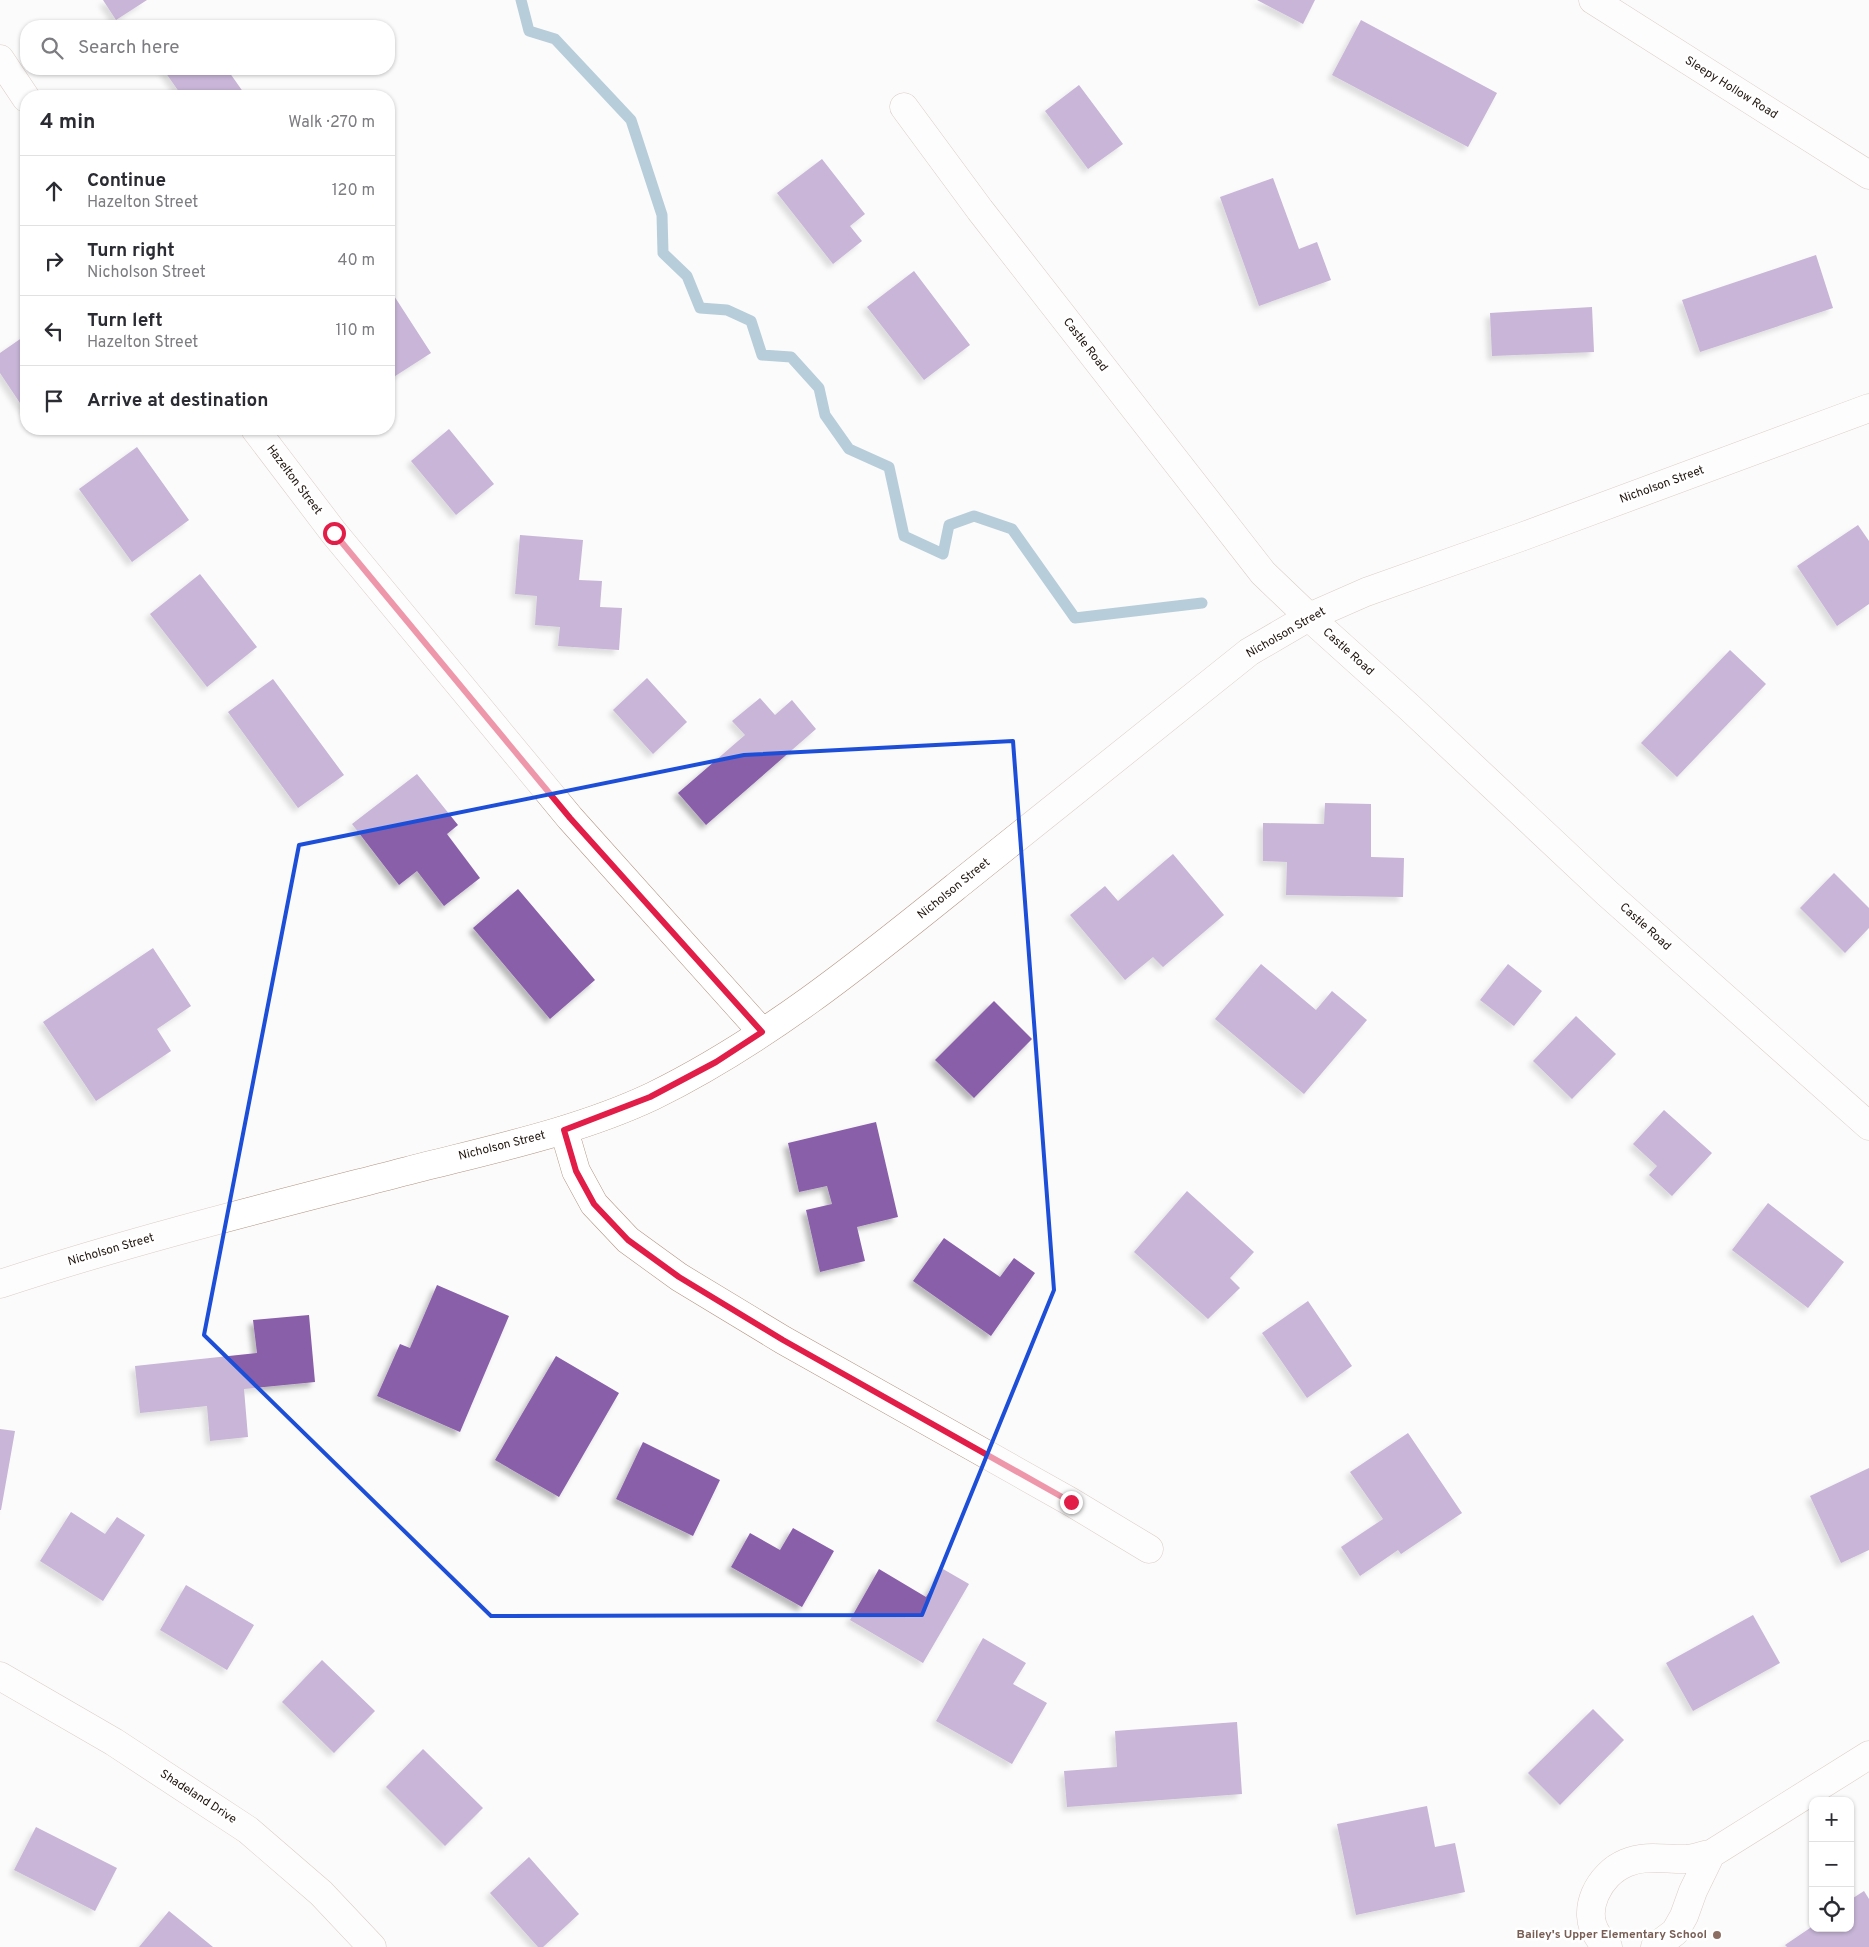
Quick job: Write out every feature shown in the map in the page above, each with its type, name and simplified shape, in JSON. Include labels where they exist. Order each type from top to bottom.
[{"type":"street","name":"Sleepy Hollow Road","points":[[1593,0],[1869,175]]},
{"type":"street","points":[[0,59],[21,90]]},
{"type":"street","name":"Castle Road","points":[[904,106],[980,210],[1263,573],[1608,893],[1869,1126]]},
{"type":"street","name":"Nicholson Street","points":[[0,1284],[49,1268],[240,1214],[564,1130],[650,1097],[716,1062],[858,965],[1249,652],[1309,617],[1366,592],[1869,408]]},
{"type":"street","name":"Hazelton Street","points":[[260,435],[334,533],[570,818],[762,1032]]},
{"type":"street","points":[[564,1130],[576,1171],[594,1204],[628,1240],[672,1272],[783,1340],[1071,1502],[1149,1549]]},
{"type":"street","name":"Shadeland Drive","points":[[0,1676],[114,1742],[248,1830],[321,1893],[372,1947]]},
{"type":"street","points":[[1608,1947],[1604,1945],[1592,1928],[1590,1911],[1596,1893],[1608,1876],[1626,1863],[1649,1858],[1689,1859],[1710,1854],[1869,1755]]},
{"type":"street","points":[[1655,1947],[1675,1932],[1684,1916],[1693,1890],[1710,1854]]},
{"type":"highlighted area","points":[[1013,741],[1054,1290],[922,1615],[491,1616],[204,1335],[299,845],[744,755]]},
{"type":"building","points":[[103,0],[147,0],[116,20]]},
{"type":"building","points":[[1257,0],[1315,0],[1303,24]]},
{"type":"building","points":[[1361,20],[1497,93],[1468,147],[1332,75]]},
{"type":"building","points":[[167,75],[231,75],[242,90],[178,90]]},
{"type":"building","points":[[1079,85],[1123,144],[1088,169],[1045,111]]},
{"type":"building","points":[[822,159],[865,214],[850,226],[862,241],[833,264],[777,193]]},
{"type":"building","points":[[1273,178],[1299,249],[1317,242],[1331,280],[1259,306],[1220,197]]},
{"type":"building","points":[[1816,255],[1833,308],[1700,352],[1682,300]]},
{"type":"building","points":[[914,271],[970,345],[924,380],[867,307]]},
{"type":"building","points":[[395,297],[431,353],[395,376]]},
{"type":"building","points":[[1592,307],[1594,352],[1492,356],[1490,313]]},
{"type":"building","points":[[20,339],[20,403],[0,373],[0,353]]},
{"type":"building","points":[[449,429],[494,484],[456,515],[411,461]]},
{"type":"building","points":[[137,447],[189,520],[132,562],[79,489]]},
{"type":"building","points":[[1858,525],[1869,541],[1869,604],[1837,626],[1797,566]]},
{"type":"building","points":[[520,535],[583,540],[579,580],[602,581],[600,607],[622,608],[619,650],[558,646],[560,627],[535,625],[537,596],[515,594]]},
{"type":"building","points":[[200,574],[257,647],[207,687],[150,614]]},
{"type":"building","points":[[1730,650],[1766,684],[1677,777],[1641,743]]},
{"type":"building","points":[[647,678],[687,722],[653,754],[613,710]]},
{"type":"building","points":[[273,679],[344,775],[298,808],[228,712]]},
{"type":"building","points":[[760,698],[775,715],[792,700],[816,729],[706,825],[678,793],[745,735],[732,721]]},
{"type":"building","points":[[417,774],[458,825],[447,834],[480,878],[444,906],[417,871],[399,885],[352,824]]},
{"type":"building","points":[[1325,803],[1371,804],[1371,857],[1404,858],[1403,897],[1286,895],[1287,862],[1263,861],[1263,823],[1324,824]]},
{"type":"building","points":[[1173,854],[1224,915],[1163,967],[1153,957],[1125,980],[1070,915],[1105,886],[1118,901]]},
{"type":"building","points":[[1834,873],[1869,908],[1869,928],[1845,953],[1800,908]]},
{"type":"building","points":[[518,889],[595,980],[550,1019],[473,928]]},
{"type":"building","points":[[153,948],[191,1006],[157,1029],[171,1051],[96,1101],[43,1022]]},
{"type":"building","points":[[1261,964],[1316,1010],[1332,991],[1367,1020],[1304,1094],[1215,1019]]},
{"type":"building","points":[[1508,964],[1542,991],[1514,1026],[1480,1000]]},
{"type":"building","points":[[994,1001],[1032,1039],[974,1098],[935,1060]]},
{"type":"building","points":[[1576,1016],[1616,1054],[1572,1099],[1533,1061]]},
{"type":"building","points":[[1664,1110],[1712,1153],[1672,1196],[1649,1175],[1657,1166],[1633,1144]]},
{"type":"building","points":[[876,1122],[898,1217],[857,1227],[865,1261],[820,1272],[806,1210],[832,1204],[827,1186],[799,1192],[788,1143]]},
{"type":"building","points":[[1187,1191],[1254,1252],[1230,1278],[1240,1288],[1208,1319],[1134,1252]]},
{"type":"building","points":[[1768,1203],[1844,1262],[1808,1308],[1732,1250]]},
{"type":"building","points":[[944,1238],[1000,1277],[1014,1258],[1035,1273],[991,1336],[913,1281]]},
{"type":"building","points":[[437,1285],[509,1316],[460,1432],[377,1396],[400,1344],[410,1348]]},
{"type":"building","points":[[1308,1301],[1352,1366],[1307,1398],[1262,1333]]},
{"type":"building","points":[[309,1315],[315,1382],[244,1389],[248,1437],[210,1441],[207,1406],[140,1413],[135,1366],[257,1353],[253,1320]]},
{"type":"building","points":[[556,1356],[619,1393],[559,1497],[495,1460]]},
{"type":"building","points":[[0,1429],[15,1431],[1,1510],[0,1510]]},
{"type":"building","points":[[1408,1433],[1462,1513],[1401,1554],[1398,1550],[1360,1576],[1341,1547],[1383,1519],[1350,1472]]},
{"type":"building","points":[[643,1442],[720,1480],[693,1536],[616,1499]]},
{"type":"building","points":[[1869,1468],[1869,1550],[1841,1563],[1810,1496]]},
{"type":"building","points":[[71,1512],[105,1534],[117,1517],[145,1535],[103,1601],[40,1561]]},
{"type":"building","points":[[793,1528],[834,1551],[802,1607],[731,1567],[750,1533],[780,1550]]},
{"type":"building","points":[[879,1569],[926,1597],[943,1569],[969,1584],[923,1663],[850,1620]]},
{"type":"building","points":[[186,1585],[254,1625],[227,1670],[160,1630]]},
{"type":"building","points":[[1753,1615],[1780,1663],[1693,1711],[1666,1663]]},
{"type":"building","points":[[983,1638],[1026,1663],[1013,1684],[1047,1703],[1012,1764],[936,1721]]},
{"type":"building","points":[[322,1660],[375,1711],[334,1753],[282,1702]]},
{"type":"building","points":[[1593,1709],[1624,1740],[1560,1805],[1528,1773]]},
{"type":"building","points":[[1237,1722],[1242,1794],[1067,1807],[1064,1771],[1117,1767],[1115,1731]]},
{"type":"building","points":[[423,1749],[483,1808],[445,1846],[386,1787]]},
{"type":"building","points":[[1427,1806],[1435,1847],[1455,1843],[1465,1892],[1356,1915],[1337,1824]]},
{"type":"building","points":[[36,1827],[117,1868],[95,1911],[14,1870]]},
{"type":"building","points":[[529,1857],[579,1914],[543,1947],[538,1947],[490,1893]]},
{"type":"building","points":[[1864,1891],[1869,1899],[1869,1947],[1787,1947],[1785,1945],[1809,1929],[1809,1932],[1854,1932],[1854,1897]]},
{"type":"building","points":[[169,1911],[213,1947],[139,1947]]},
{"type":"waterway","points":[[521,0],[529,31],[555,39],[631,120],[662,215],[663,253],[687,276],[700,308],[727,310],[751,321],[762,355],[791,357],[819,388],[825,415],[849,449],[889,467],[904,536],[943,554],[949,525],[974,516],[1012,529],[1075,618],[1202,603]]},
{"type":"place","name":"Bailey's Upper Elementary School","points":[[1717,1935]]},
{"type":"route","points":[[334,533],[570,818],[762,1032],[716,1062],[650,1097],[564,1130],[576,1171],[594,1204],[628,1240],[679,1277],[783,1340],[1071,1502]]}]
